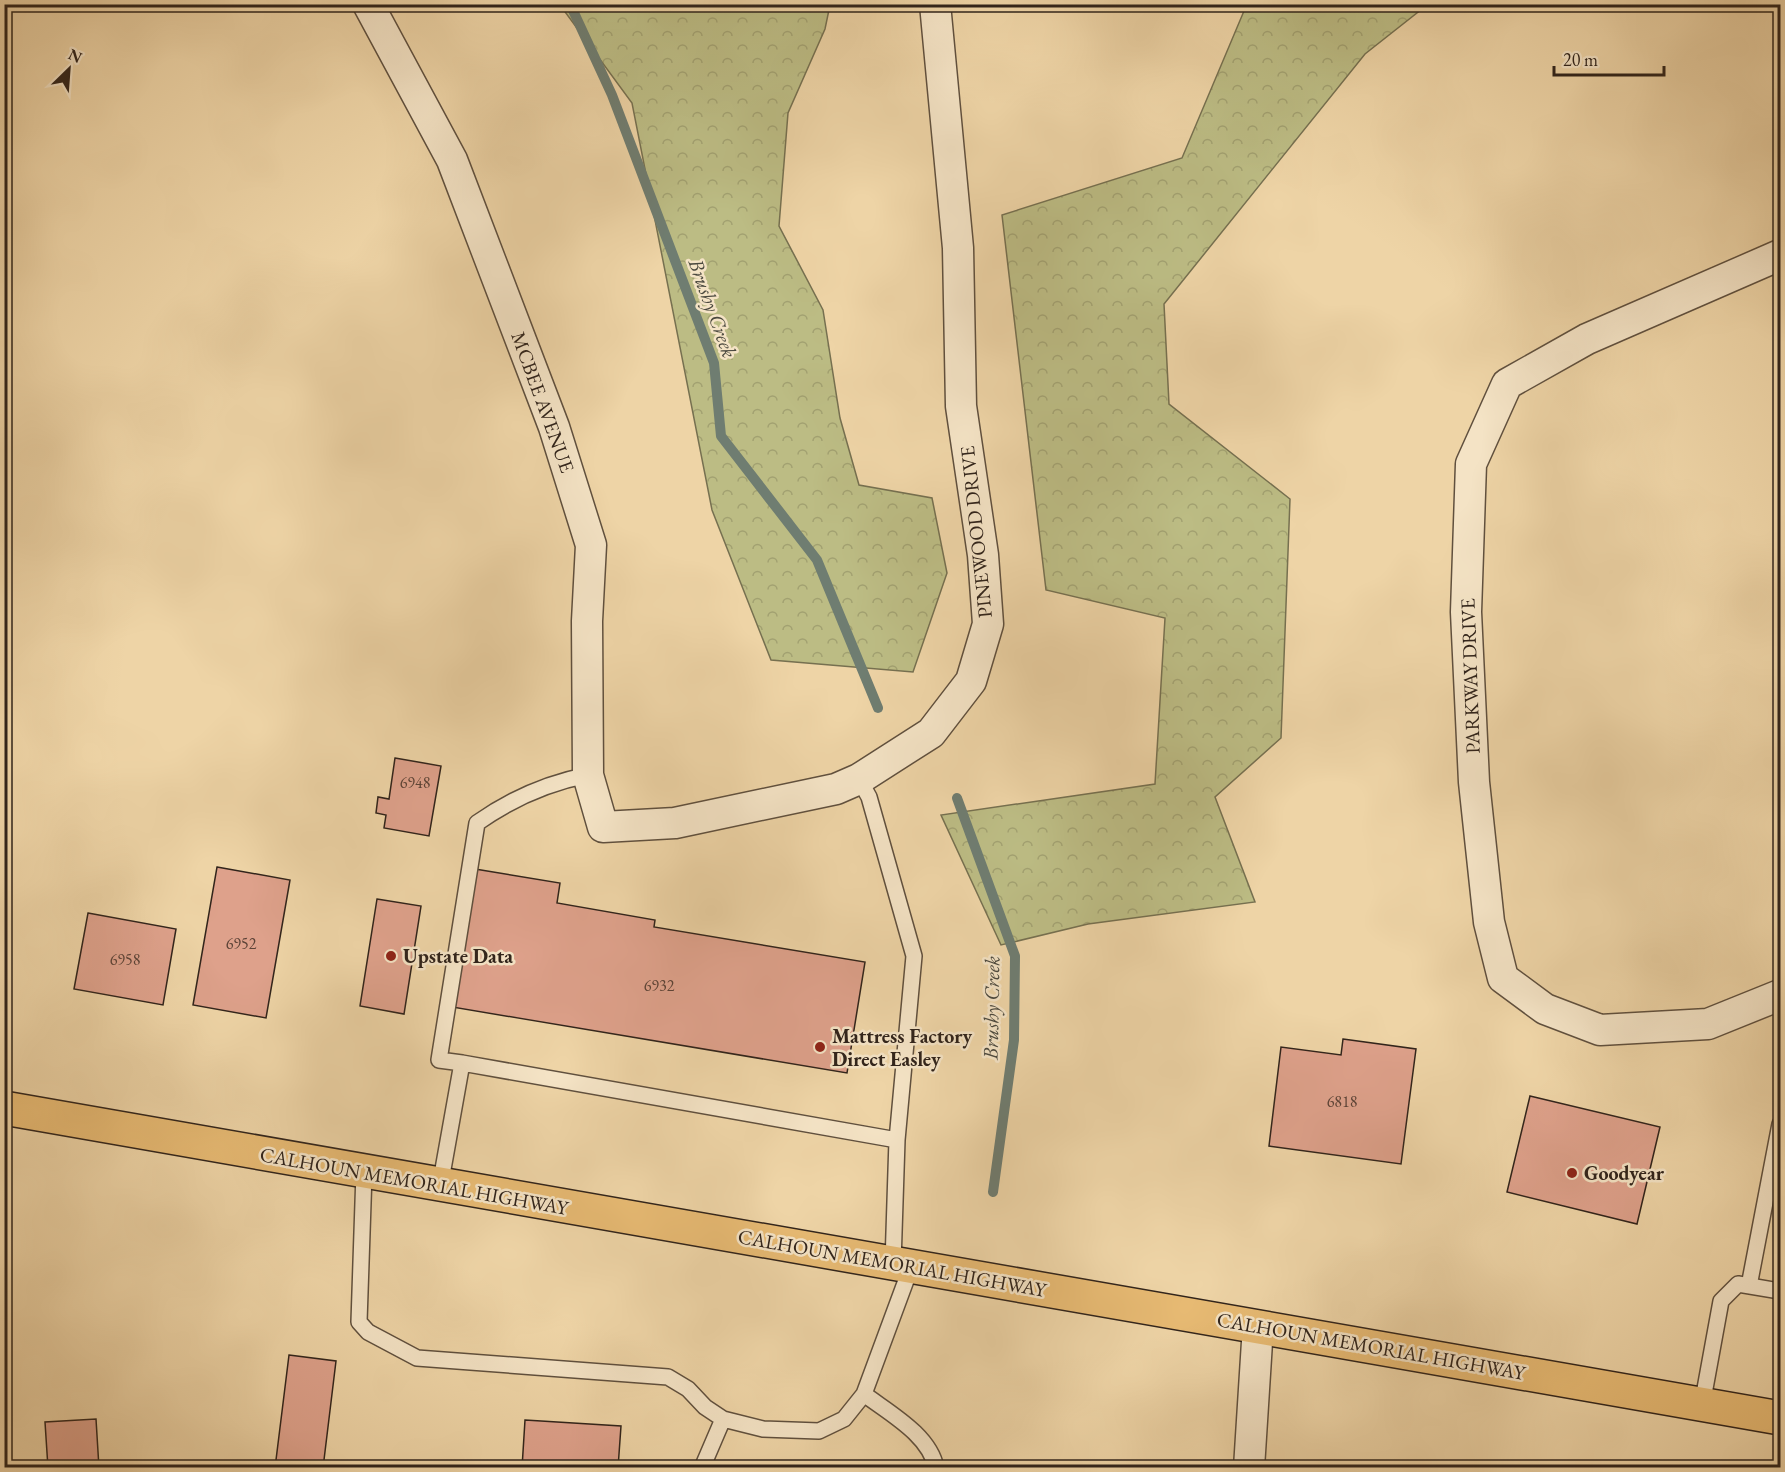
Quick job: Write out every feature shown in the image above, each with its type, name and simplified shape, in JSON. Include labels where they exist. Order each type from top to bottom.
[{"type":"highway","name":"CALHOUN MEMORIAL HIGHWAY","points":[[4,1108],[364,1173],[1258,1326],[1780,1419]]},
{"type":"street","name":"MCBEE AVENUE","points":[[368,4],[452,160],[554,426],[591,545],[587,621],[588,775],[603,826]]},
{"type":"street","name":"PINEWOOD DRIVE","points":[[603,826],[675,823],[836,789],[859,778],[931,733],[971,681],[988,624],[982,555],[961,406],[958,248],[935,4]]},
{"type":"street","name":"PARKWAY DRIVE","points":[[1780,255],[1587,339],[1507,384],[1471,464],[1466,612],[1474,782],[1489,922],[1503,978],[1545,1009],[1600,1030],[1708,1024],[1780,995]]},
{"type":"street","points":[[1250,1467],[1258,1326]]},
{"type":"lane","points":[[588,775],[562,780],[506,802],[477,823],[439,1060],[897,1140]]},
{"type":"lane","points":[[364,1173],[359,1322],[368,1332],[417,1358],[668,1377],[688,1389],[705,1407],[723,1419],[763,1428],[819,1431],[844,1419],[864,1394],[902,1265],[897,1140],[914,956],[869,797],[859,778]]},
{"type":"lane","points":[[440,1186],[462,1063]]},
{"type":"lane","points":[[1749,1286],[1780,1124]]},
{"type":"lane","points":[[1702,1405],[1720,1301],[1738,1284],[1780,1292]]},
{"type":"lane","points":[[864,1394],[916,1434],[934,1456],[936,1467]]},
{"type":"lane","points":[[702,1467],[723,1419]]},
{"type":"green space","points":[[560,5],[830,5],[825,29],[788,113],[779,226],[823,310],[840,418],[859,485],[932,498],[947,573],[913,672],[771,660],[712,510],[632,103]]},
{"type":"green space","points":[[1239,5],[1427,5],[1365,54],[1164,304],[1169,404],[1290,499],[1281,738],[1215,797],[1255,902],[1088,924],[1001,945],[941,815],[1155,784],[1165,618],[1046,590],[1002,215],[1182,158],[1244,11]]},
{"type":"building","points":[[395,758],[441,766],[429,836],[384,828],[386,815],[376,813],[378,797],[389,799]]},
{"type":"building","points":[[217,867],[290,880],[266,1018],[193,1005]]},
{"type":"building","points":[[475,869],[560,883],[557,903],[655,920],[654,927],[865,962],[847,1073],[452,1007]]},
{"type":"building","name":"Upstate Data","points":[[377,899],[421,906],[404,1014],[360,1006]]},
{"type":"building","points":[[88,913],[176,929],[163,1005],[74,989]]},
{"type":"building","points":[[1343,1039],[1416,1049],[1401,1164],[1269,1146],[1281,1047],[1341,1055]]},
{"type":"building","points":[[1530,1096],[1660,1127],[1637,1224],[1507,1192]]},
{"type":"building","points":[[289,1355],[336,1361],[323,1468],[275,1468]]},
{"type":"building","points":[[96,1419],[99,1468],[48,1468],[45,1422]]},
{"type":"building","points":[[525,1420],[621,1426],[618,1468],[522,1468]]},
{"type":"waterway","name":"Brushy Creek","points":[[570,4],[612,95],[714,363],[721,436],[817,560],[878,708]]},
{"type":"waterway","name":"Brushy Creek","points":[[957,798],[1015,956],[1014,1040],[993,1192]]},
{"type":"place","name":"Upstate Data","points":[[391,956]]},
{"type":"place","name":"Mattress Factory Direct Easley","points":[[820,1047]]},
{"type":"place","name":"Goodyear","points":[[1572,1173]]}]
